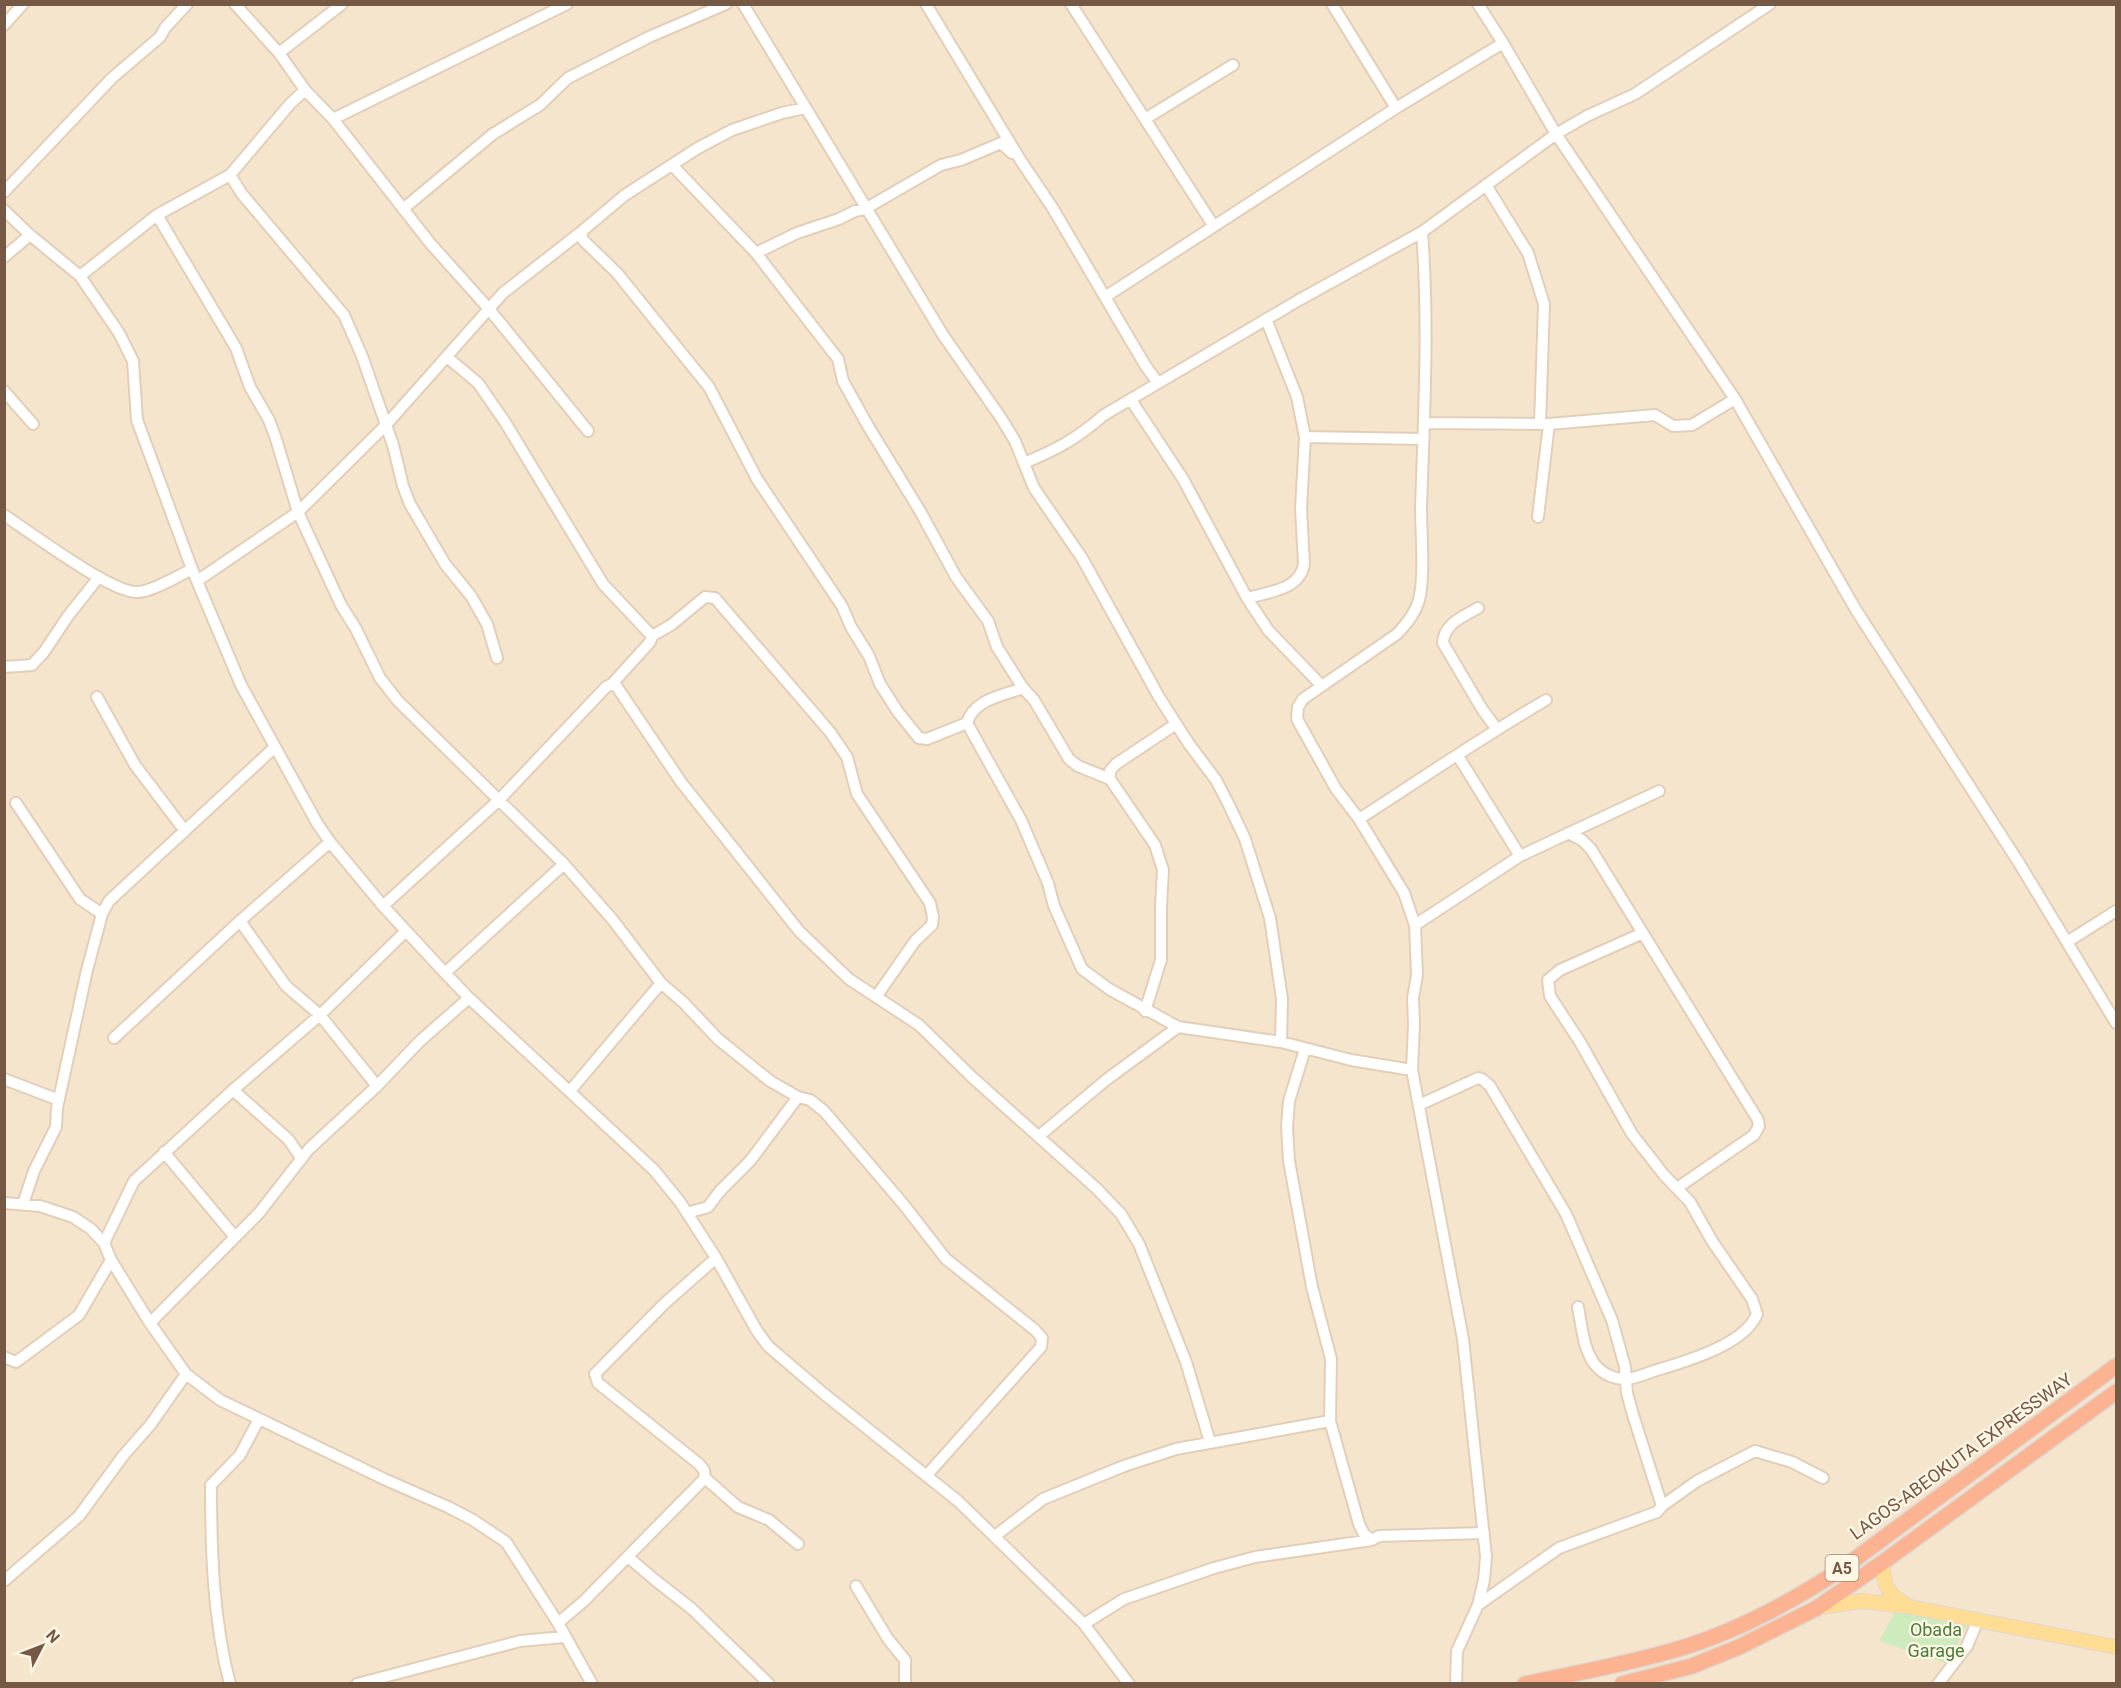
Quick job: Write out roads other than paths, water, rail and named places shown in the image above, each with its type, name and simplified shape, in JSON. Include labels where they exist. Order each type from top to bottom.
[{"type":"highway","name":"LAGOS-ABEOKUTA EXPRESSWAY","points":[[1525,1683],[1636,1660],[1680,1648],[1761,1615],[1807,1592],[1843,1568],[2116,1366]]},
{"type":"highway","name":"A5","points":[[1622,1683],[1692,1666],[1738,1647],[1816,1608],[1882,1563],[2116,1392]]},
{"type":"main road","points":[[1882,1563],[1888,1591],[1893,1597],[1910,1607]]},
{"type":"main road","points":[[1816,1608],[1863,1602],[1910,1607],[2116,1647]]},
{"type":"street","points":[[4,25],[23,4]]},
{"type":"street","points":[[4,192],[112,78],[160,36],[187,4]]},
{"type":"street","points":[[235,4],[279,53],[305,90],[333,119],[430,243],[489,309],[588,431]]},
{"type":"street","points":[[279,53],[342,4]]},
{"type":"street","points":[[333,119],[567,4]]},
{"type":"street","points":[[404,209],[493,134],[540,105],[568,78],[649,37],[726,4]]},
{"type":"street","points":[[743,4],[943,335],[1015,441],[1034,488],[1082,558],[1176,724],[1215,780],[1245,839],[1270,918],[1282,999],[1281,1042]]},
{"type":"street","points":[[926,4],[1158,383]]},
{"type":"street","points":[[1071,4],[1213,225]]},
{"type":"street","points":[[1332,4],[1396,108]]},
{"type":"street","points":[[1478,4],[1556,134],[1735,399],[1856,610],[2013,854],[2116,1023]]},
{"type":"street","points":[[1024,463],[1080,436],[1104,415],[1266,319],[1422,232],[1556,134],[1587,116],[1635,94],[1770,4]]},
{"type":"street","points":[[1105,297],[1396,108],[1503,43]]},
{"type":"street","points":[[1145,119],[1233,65]]},
{"type":"street","points":[[80,276],[157,215],[230,175],[290,104],[305,90]]},
{"type":"street","points":[[197,581],[298,512],[385,426],[503,293],[625,195],[698,148],[732,130],[782,113],[805,108]]},
{"type":"street","points":[[756,253],[797,233],[865,208],[941,165],[961,160],[1001,143],[1021,161]]},
{"type":"street","points":[[672,165],[756,253],[838,359],[843,381],[868,426],[920,511],[956,577],[988,621],[997,647],[1023,688],[1034,700],[1069,759],[1078,766],[1110,779],[1155,845],[1163,870],[1161,960],[1145,1011]]},
{"type":"street","points":[[230,175],[242,194],[344,315],[362,356],[393,445],[410,504],[446,564],[471,596],[487,624],[497,658]]},
{"type":"street","points":[[1486,185],[1528,253],[1544,304],[1545,424],[1538,518]]},
{"type":"street","points":[[4,210],[30,235],[80,276],[119,333],[133,361],[138,420],[192,570],[241,685],[330,842],[383,906],[469,998],[654,1170],[687,1213],[768,1346],[823,1394],[927,1475],[995,1536],[1084,1624],[1129,1683]]},
{"type":"street","points":[[157,215],[236,348],[250,387],[269,420],[298,512],[341,605],[356,629],[380,678],[398,701],[564,864],[612,919],[661,983],[684,1003],[718,1039],[770,1081],[798,1097],[810,1100],[824,1111],[904,1205],[946,1259],[1042,1338],[1041,1347],[927,1475]]},
{"type":"street","points":[[581,232],[583,240],[616,273],[709,387],[758,479],[842,606],[851,627],[869,657],[880,684],[910,729],[920,738],[927,739],[967,723]]},
{"type":"street","points":[[1422,232],[1426,302],[1419,598],[1414,612],[1397,634],[1303,699],[1298,707],[1297,719],[1336,789],[1359,819],[1404,893],[1415,925],[1417,975],[1413,998],[1412,1070],[1463,1339],[1486,1557],[1484,1580],[1478,1605],[1457,1651],[1456,1683]]},
{"type":"street","points":[[4,257],[30,235]]},
{"type":"street","points":[[1247,598],[1289,586],[1303,573],[1301,508],[1305,437],[1297,398],[1266,319]]},
{"type":"street","points":[[447,357],[478,383],[505,422],[603,584],[652,636]]},
{"type":"street","points":[[4,391],[33,424]]},
{"type":"street","points":[[1424,423],[1545,424],[1655,415],[1674,426],[1692,424],[1735,399]]},
{"type":"street","points":[[1131,400],[1183,479],[1247,598],[1268,630],[1321,685]]},
{"type":"street","points":[[1305,437],[1424,439]]},
{"type":"street","points":[[4,515],[99,577],[125,590],[138,593],[192,570]]},
{"type":"street","points":[[4,667],[32,664],[45,652],[68,616],[99,577]]},
{"type":"street","points":[[383,906],[499,800],[606,687],[612,684],[650,642],[652,636],[705,597],[715,598],[830,732],[847,757],[857,794],[930,903],[932,925],[915,941],[876,997]]},
{"type":"street","points":[[1478,608],[1450,624],[1443,643],[1482,709],[1496,728]]},
{"type":"street","points":[[612,684],[617,687],[681,782],[799,931],[849,980],[919,1025],[973,1078],[1039,1136],[1121,1214],[1139,1244],[1186,1362],[1210,1442]]},
{"type":"street","points":[[1023,688],[980,703],[969,715],[967,723],[1021,820],[1048,883],[1054,906],[1082,969],[1145,1011],[1178,1027],[1281,1042],[1351,1060],[1412,1070]]},
{"type":"street","points":[[97,697],[135,765],[185,831]]},
{"type":"street","points":[[1359,819],[1458,756],[1496,728],[1546,700]]},
{"type":"street","points":[[1110,779],[1110,771],[1116,764],[1176,724]]},
{"type":"street","points":[[23,1204],[34,1171],[56,1127],[59,1100],[87,970],[102,914],[109,901],[275,747]]},
{"type":"street","points":[[1458,756],[1520,855]]},
{"type":"street","points":[[1415,925],[1520,855],[1659,791]]},
{"type":"street","points":[[16,803],[80,899],[102,914]]},
{"type":"street","points":[[1568,833],[1582,840],[1592,849],[1751,1109],[1759,1126],[1754,1135],[1677,1188]]},
{"type":"street","points":[[114,1038],[240,921],[330,842]]},
{"type":"street","points":[[445,973],[564,864]]},
{"type":"street","points":[[2067,942],[2116,911]]},
{"type":"street","points":[[240,921],[286,986],[320,1015],[377,1086]]},
{"type":"street","points":[[104,1243],[134,1181],[233,1090],[320,1015],[406,931]]},
{"type":"street","points":[[1578,1307],[1590,1359],[1611,1377],[1626,1379],[1695,1359],[1727,1344],[1753,1322],[1757,1314],[1752,1299],[1712,1240],[1690,1202],[1664,1175],[1632,1134],[1580,1042],[1550,996],[1548,980],[1560,970],[1643,933]]},
{"type":"street","points":[[570,1091],[661,983]]},
{"type":"street","points":[[150,1323],[259,1213],[301,1158],[377,1086],[420,1041],[469,998]]},
{"type":"street","points":[[1039,1136],[1107,1080],[1178,1027]]},
{"type":"street","points":[[1305,1049],[1288,1101],[1289,1161],[1312,1287],[1331,1359],[1330,1421],[1359,1524],[1364,1534],[1372,1540]]},
{"type":"street","points":[[1419,1105],[1478,1078],[1490,1086],[1566,1214],[1612,1320],[1625,1367],[1627,1392],[1662,1506]]},
{"type":"street","points":[[4,1079],[59,1100]]},
{"type":"street","points":[[233,1090],[289,1140],[301,1158]]},
{"type":"street","points":[[687,1213],[708,1207],[720,1191],[750,1161],[798,1097]]},
{"type":"street","points":[[164,1152],[235,1237]]},
{"type":"street","points":[[4,1203],[40,1206],[73,1217],[91,1229],[104,1243],[111,1260],[150,1323],[186,1374],[220,1400],[384,1479],[448,1507],[506,1542],[558,1623],[592,1683]]},
{"type":"street","points":[[716,1258],[664,1304],[595,1374],[598,1383],[699,1464],[704,1470],[705,1478],[738,1507],[769,1520],[798,1544]]},
{"type":"street","points":[[4,1357],[16,1362],[79,1315],[111,1260]]},
{"type":"street","points":[[4,1581],[79,1516],[123,1456],[152,1424],[186,1374]]},
{"type":"street","points":[[230,1683],[224,1660],[215,1594],[211,1485],[240,1455],[259,1419]]},
{"type":"street","points":[[995,1536],[1043,1499],[1144,1459],[1210,1442],[1330,1421]]},
{"type":"street","points":[[1478,1605],[1559,1548],[1657,1512],[1697,1481],[1755,1451],[1792,1462],[1823,1478]]},
{"type":"street","points":[[558,1623],[584,1601],[705,1478]]},
{"type":"street","points":[[1084,1624],[1124,1599],[1214,1568],[1255,1557],[1372,1540],[1379,1536],[1484,1533]]},
{"type":"street","points":[[628,1557],[692,1609],[769,1683]]},
{"type":"street","points":[[856,1586],[888,1640],[905,1660],[905,1683]]},
{"type":"street","points":[[1938,1683],[1967,1646],[1978,1620]]},
{"type":"street","points":[[357,1683],[520,1641],[564,1637]]},
{"type":"park label","name":"Obada Garage","points":[[1936,1639]]}]
